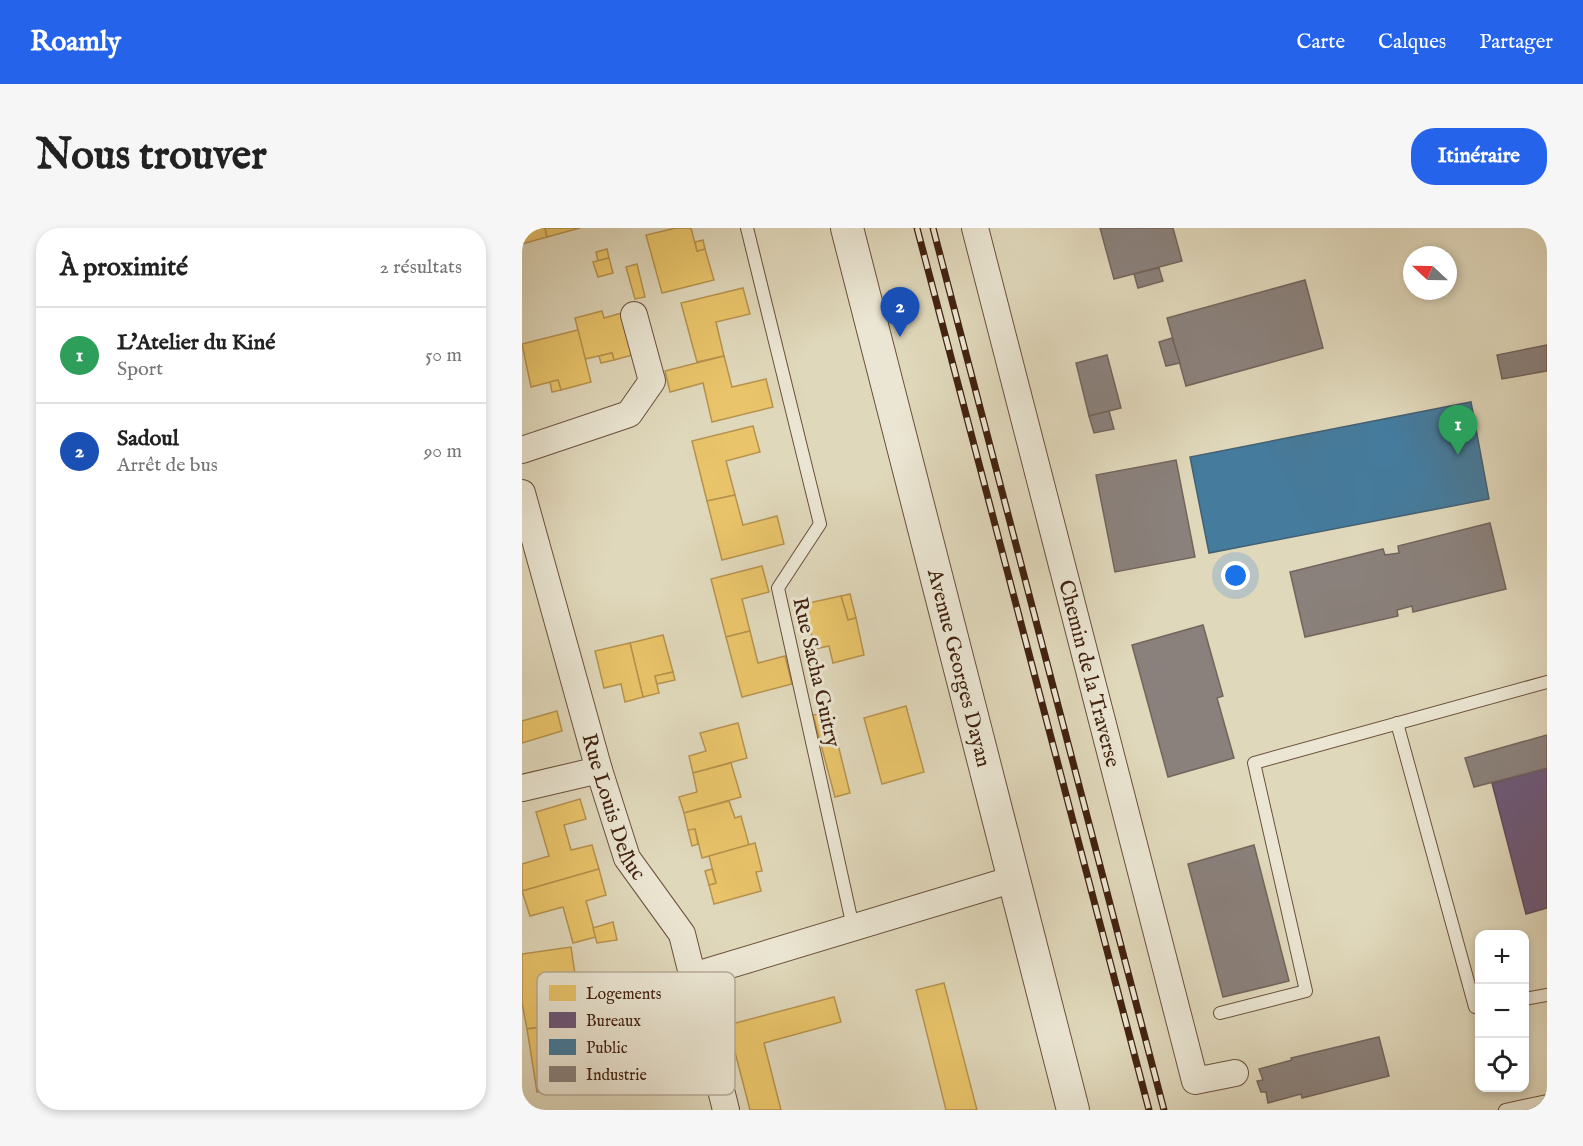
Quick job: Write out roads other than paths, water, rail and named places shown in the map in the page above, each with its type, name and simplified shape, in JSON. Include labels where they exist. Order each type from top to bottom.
[{"type":"street","name":"Avenue Georges Dayan","points":[[847,228],[1073,1110]]},
{"type":"street","name":"Chemin de la Traverse","points":[[975,228],[1195,1081],[1235,1073]]},
{"type":"street","points":[[522,450],[629,414],[652,381],[634,315]]},
{"type":"street","name":"Rue Louis Delluc","points":[[522,493],[599,770],[627,858],[682,934],[692,972]]},
{"type":"street","points":[[522,788],[599,770]]},
{"type":"street","points":[[706,972],[1014,879]]},
{"type":"street","name":"Rue Louis Delluc","points":[[722,1095],[726,1110]]},
{"type":"lane","name":"Rue Sacha Guitry","points":[[747,228],[820,524],[778,588],[853,927]]},
{"type":"lane","points":[[1220,1013],[1306,991],[1254,762],[1547,682]]},
{"type":"lane","points":[[1397,723],[1475,1007]]},
{"type":"lane","points":[[1529,998],[1547,995]]},
{"type":"lane","points":[[1504,1110],[1547,1101]]},
{"type":"railway","points":[[917,228],[1149,1110]]},
{"type":"railway","points":[[933,228],[1164,1110]]},
{"type":"place","name":"Sadoul","points":[[900,337]]},
{"type":"place","name":"L'Atelier du Kiné","points":[[1458,455]]}]
